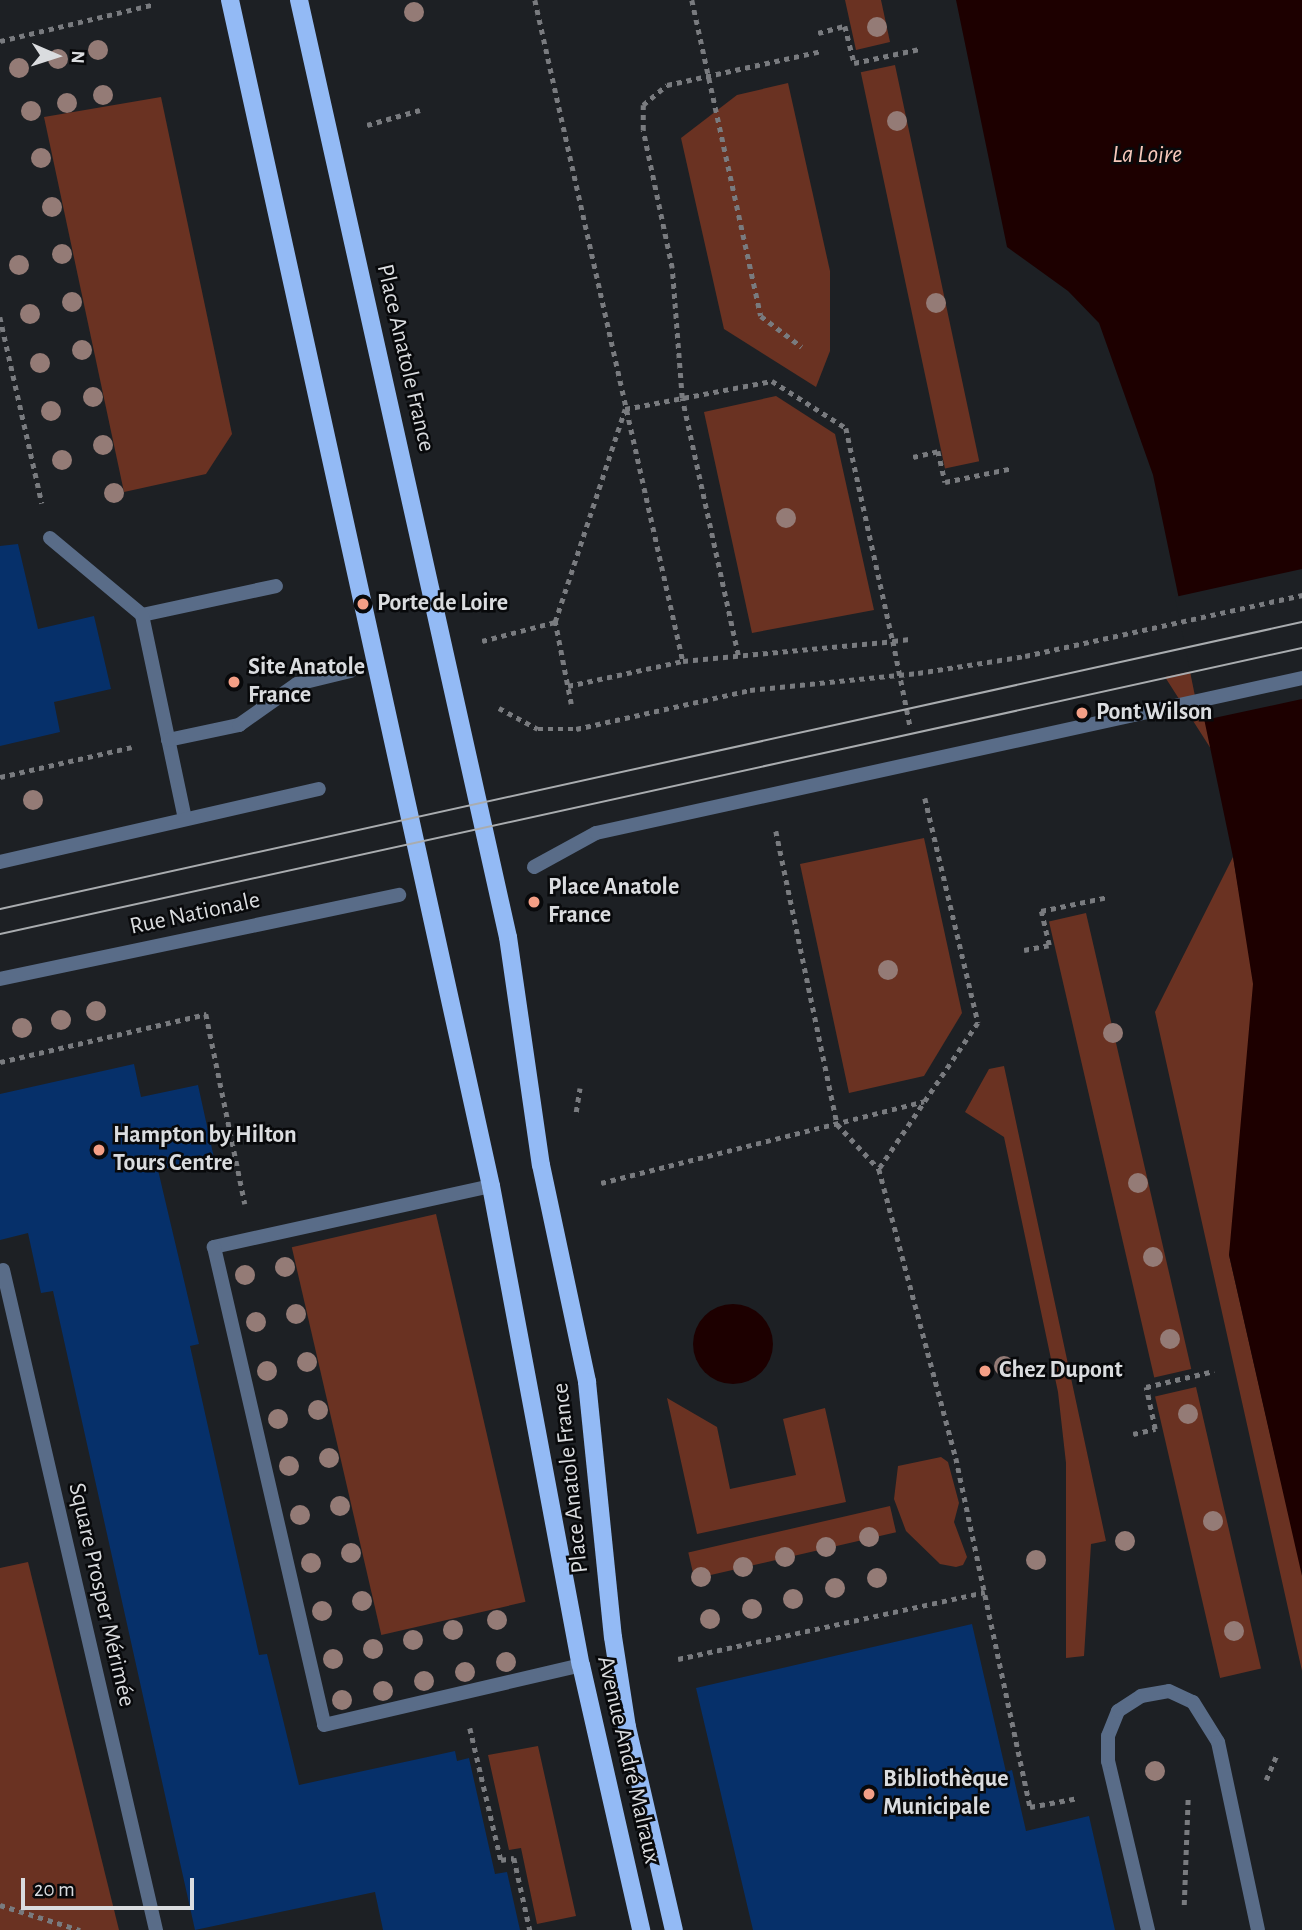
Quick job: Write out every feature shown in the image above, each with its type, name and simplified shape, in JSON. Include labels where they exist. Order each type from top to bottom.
[{"type":"main road","name":"Place Anatole France","points":[[230,0],[491,1186],[569,1601]]},
{"type":"main road","name":"Place Anatole France","points":[[299,0],[508,937],[541,1165],[587,1382],[613,1637]]},
{"type":"main road","name":"Avenue André Malraux","points":[[569,1601],[581,1665],[642,1930]]},
{"type":"main road","name":"Avenue André Malraux","points":[[613,1637],[627,1727],[674,1930]]},
{"type":"street","points":[[50,538],[142,615],[185,819]]},
{"type":"street","points":[[142,615],[276,586]]},
{"type":"street","points":[[168,740],[239,725],[296,684],[350,671]]},
{"type":"street","points":[[534,867],[596,833],[1302,678]]},
{"type":"street","points":[[0,862],[319,789]]},
{"type":"street","name":"Rue Nationale","points":[[0,979],[399,895]]},
{"type":"street","points":[[491,1186],[214,1247],[324,1725],[581,1665]]},
{"type":"street","name":"Square Prosper Mérimée","points":[[2,1270],[156,1930]]},
{"type":"street","points":[[1147,1930],[1117,1790],[1108,1761],[1108,1736],[1118,1712],[1141,1696],[1169,1691],[1192,1702],[1218,1742],[1258,1930]]},
{"type":"path","points":[[535,0],[683,661]]},
{"type":"path","points":[[692,0],[761,316],[802,347]]},
{"type":"path","points":[[0,41],[155,5]]},
{"type":"path","points":[[818,33],[845,26],[854,63],[920,49]]},
{"type":"path","points":[[738,655],[682,398],[672,268],[643,131],[643,105],[667,85],[822,51]]},
{"type":"path","points":[[356,128],[420,110]]},
{"type":"path","points":[[0,317],[50,538]]},
{"type":"path","points":[[625,410],[772,381],[846,428],[902,690]]},
{"type":"path","points":[[571,704],[555,622],[625,410]]},
{"type":"path","points":[[913,457],[938,451],[945,482],[1013,468]]},
{"type":"path","points":[[452,681],[538,729],[576,729],[750,690],[918,673],[1025,656],[1302,595]]},
{"type":"path","points":[[468,644],[555,622]]},
{"type":"path","points":[[568,686],[683,661],[910,639]]},
{"type":"path","points":[[0,777],[168,740]]},
{"type":"path","points":[[879,1168],[978,1023],[917,763]]},
{"type":"path","points":[[769,795],[836,1124],[879,1168],[956,1458],[1030,1807],[1117,1790]]},
{"type":"path","points":[[1024,950],[1049,945],[1041,911],[1108,897]]},
{"type":"path","points":[[0,1062],[206,1014],[252,1239]]},
{"type":"path","points":[[601,1183],[925,1101]]},
{"type":"path","points":[[1133,1434],[1155,1429],[1146,1387],[1214,1371]]},
{"type":"path","points":[[678,1659],[985,1592]]},
{"type":"path","points":[[462,1692],[501,1860],[514,1858],[530,1930]]},
{"type":"path","points":[[1183,1910],[1189,1785]]},
{"type":"path","points":[[0,1905],[80,1930]]},
{"type":"shaded area","points":[[845,0],[881,0],[890,42],[856,50]]},
{"type":"shaded area","points":[[895,65],[979,461],[945,468],[861,72]]},
{"type":"shaded area","points":[[788,83],[830,271],[830,351],[816,387],[724,329],[681,138],[737,95]]},
{"type":"shaded area","points":[[161,97],[232,434],[206,474],[124,492],[44,117]]},
{"type":"shaded area","points":[[776,396],[835,434],[874,610],[752,633],[704,412]]},
{"type":"shaded area","points":[[1302,648],[1302,1671],[1155,1012],[1233,857],[1244,920],[1273,846],[1165,677]],"holes":[[[1232,1239],[1282,1486],[1229,1255]]]},
{"type":"shaded area","points":[[924,838],[962,1013],[924,1076],[849,1093],[800,864]]},
{"type":"shaded area","points":[[1086,913],[1191,1369],[1154,1378],[1049,922]]},
{"type":"shaded area","points":[[1004,1066],[1106,1541],[1091,1544],[1084,1656],[1066,1658],[1066,1463],[1058,1392],[1004,1137],[965,1112],[989,1069]]},
{"type":"shaded area","points":[[436,1214],[526,1602],[381,1635],[292,1247]]},
{"type":"shaded area","points":[[1196,1387],[1261,1669],[1220,1678],[1155,1396]]},
{"type":"shaded area","points":[[667,1398],[717,1427],[730,1489],[796,1475],[783,1419],[825,1408],[846,1502],[697,1534]]},
{"type":"shaded area","points":[[941,1457],[948,1462],[959,1503],[954,1522],[967,1557],[963,1565],[956,1567],[940,1564],[906,1531],[894,1499],[898,1466]]},
{"type":"shaded area","points":[[890,1506],[896,1532],[694,1579],[688,1553]]},
{"type":"shaded area","points":[[28,1562],[119,1930],[0,1930],[0,1568]]},
{"type":"shaded area","points":[[538,1746],[576,1916],[537,1924],[521,1848],[509,1850],[488,1755]]},
{"type":"water","name":"La Loire","points":[[956,0],[1302,0],[1302,1576],[1229,1255],[1253,984],[1233,857],[1153,475],[1099,323],[1068,291],[1007,247]]},
{"type":"water","points":[[733,1304],[748,1307],[761,1316],[770,1329],[773,1344],[770,1359],[761,1372],[748,1381],[733,1384],[718,1381],[705,1372],[696,1359],[693,1344],[696,1329],[705,1316],[718,1307]]},
{"type":"pier","points":[[1302,569],[1302,699],[1200,721],[1175,597]]},
{"type":"building","points":[[18,544],[38,629],[94,616],[111,689],[54,702],[60,732],[0,746],[0,546]]},
{"type":"building","points":[[134,1064],[141,1097],[198,1085],[214,1158],[158,1170],[199,1344],[190,1346],[259,1655],[267,1654],[299,1785],[455,1751],[457,1761],[469,1758],[495,1874],[507,1872],[520,1930],[383,1930],[375,1892],[195,1930],[53,1291],[41,1293],[28,1233],[0,1240],[0,1094]]},
{"type":"building","name":"Bibliothèque Municipale","points":[[972,1624],[1006,1772],[1012,1770],[1026,1831],[1089,1816],[1115,1930],[753,1930],[696,1688]]},
{"type":"tram line","points":[[0,909],[1302,622]]},
{"type":"tram line","points":[[0,934],[1302,648]]},
{"type":"place","name":"Porte de Loire","points":[[363,604]]},
{"type":"place","name":"Site Anatole France","points":[[234,682]]},
{"type":"place","name":"Pont Wilson","points":[[1082,713]]},
{"type":"place","name":"Place Anatole France","points":[[534,902]]},
{"type":"place","name":"Hampton by Hilton Tours Centre","points":[[99,1150]]},
{"type":"place","name":"Chez Dupont","points":[[985,1371]]},
{"type":"place","name":"Bibliothèque Municipale","points":[[869,1794]]}]
